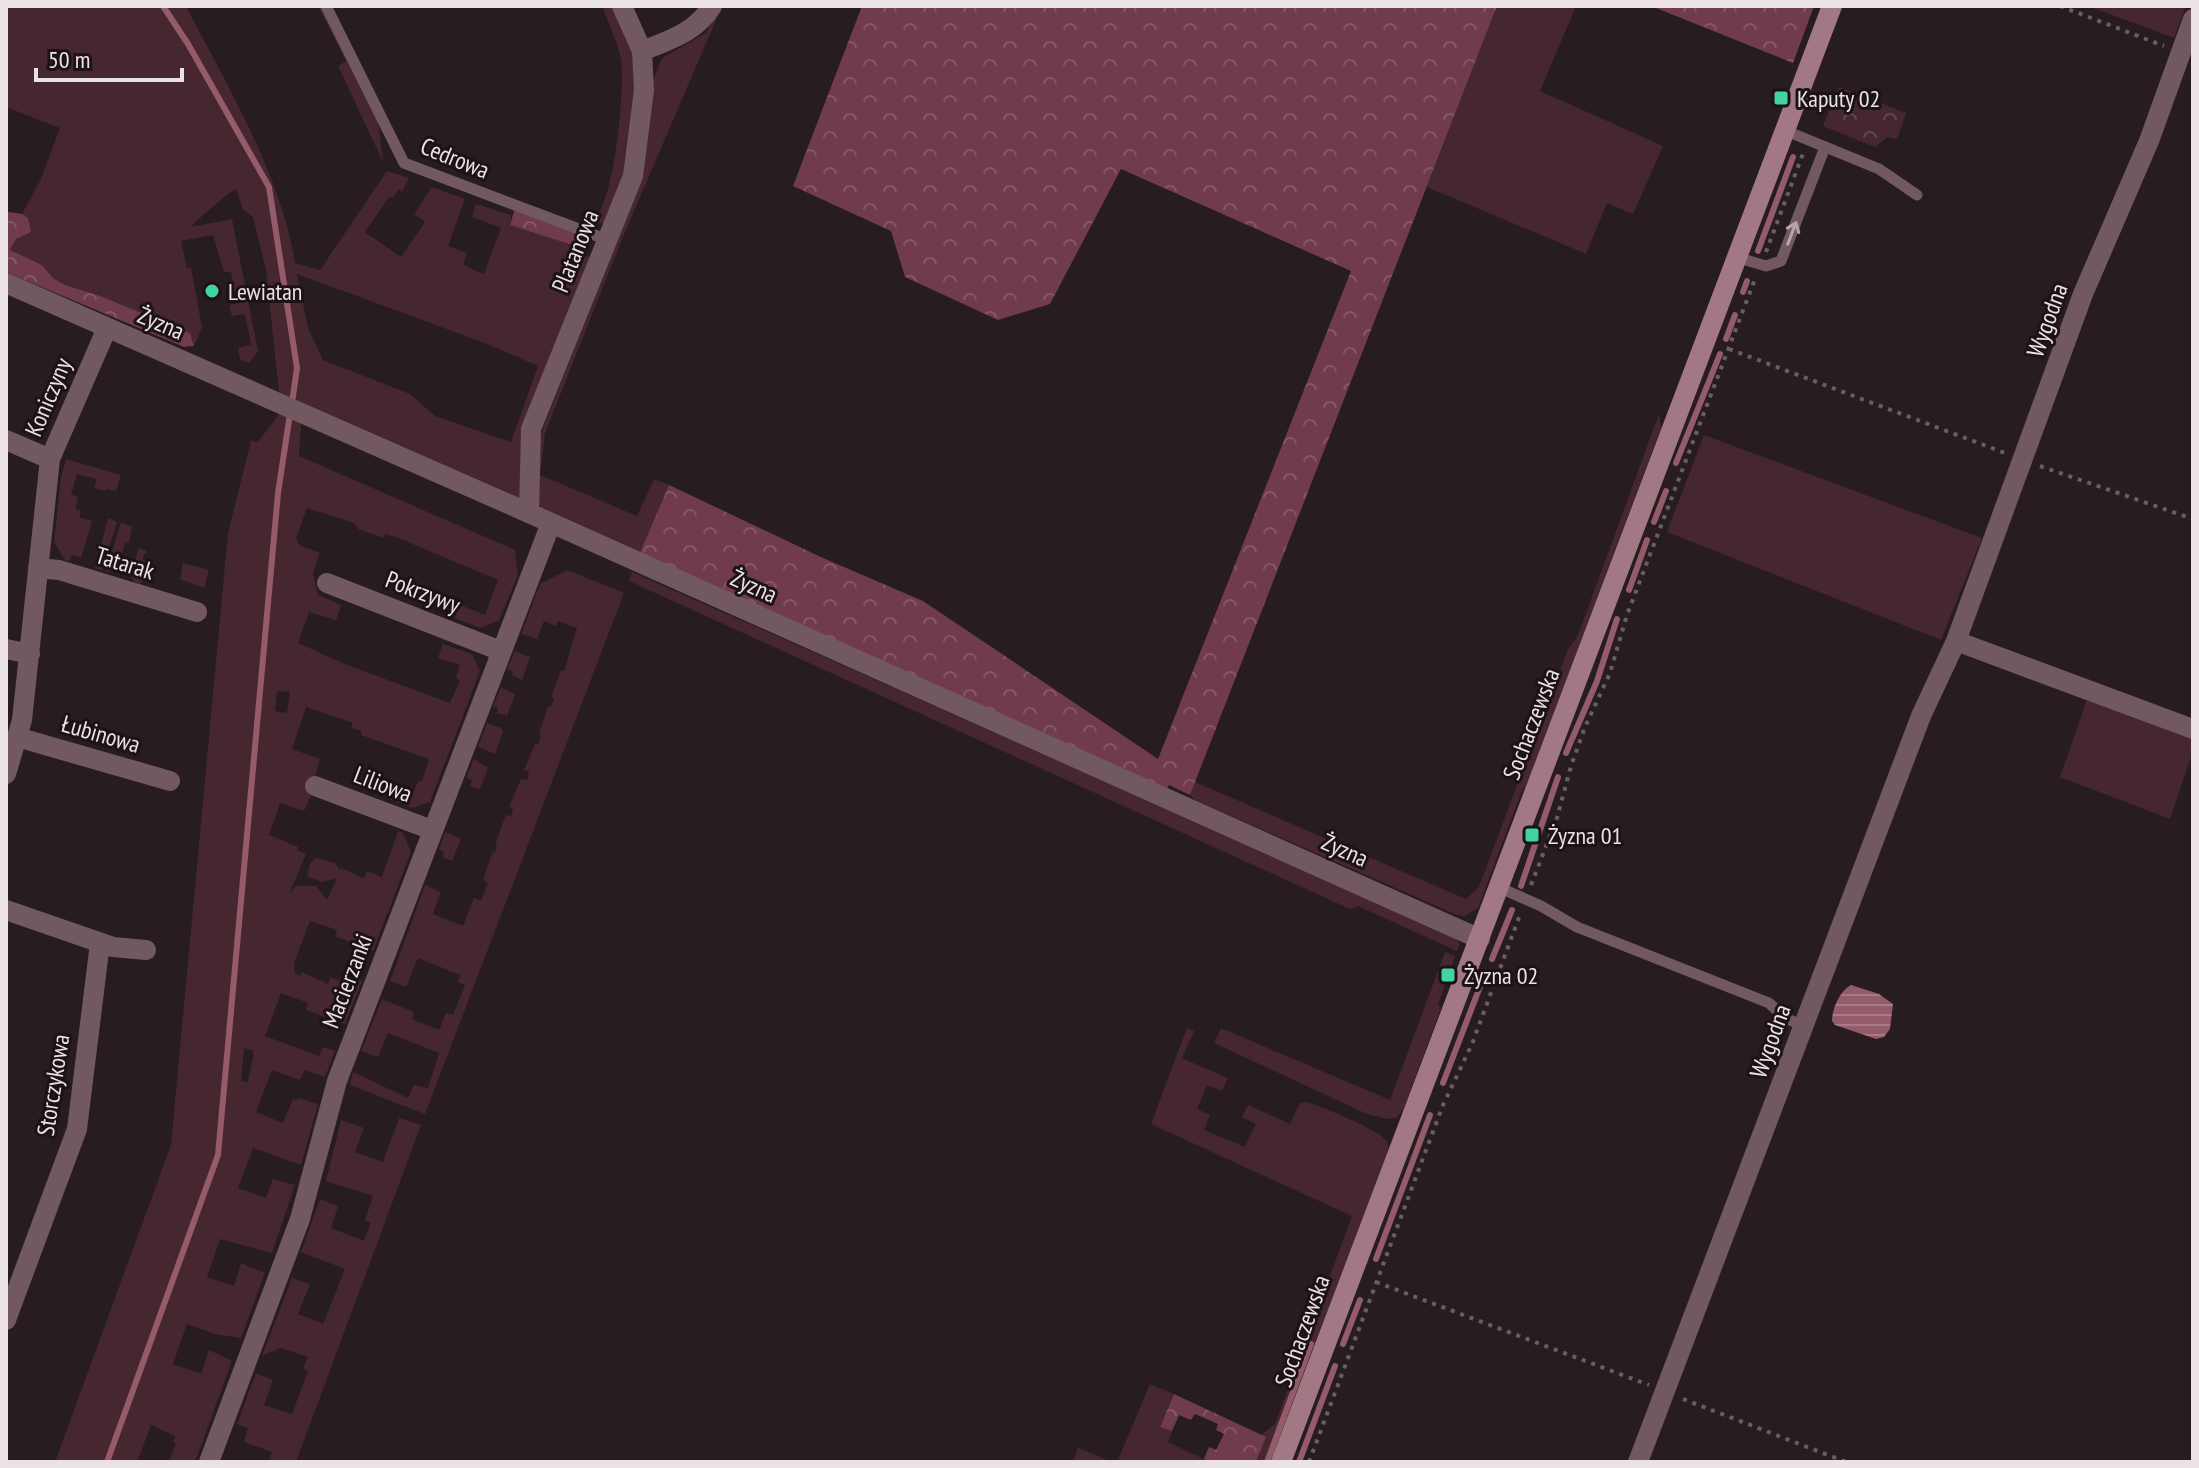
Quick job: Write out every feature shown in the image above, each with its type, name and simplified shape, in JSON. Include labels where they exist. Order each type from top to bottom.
[{"type":"street","name":"Platanowa","points":[[529,513],[531,429],[633,176],[644,90],[642,51],[622,6]]},
{"type":"street","points":[[642,51],[679,37],[703,21],[712,6]]},
{"type":"street","name":"Sochaczewska","points":[[1281,1462],[1832,6]]},
{"type":"street","name":"Wygodna","points":[[1638,1462],[1921,716],[1956,641],[2083,294],[2149,141],[2193,19]]},
{"type":"street","name":"Żyzna","points":[[6,283],[280,402],[1480,939]]},
{"type":"street","name":"Koniczyny","points":[[6,774],[12,734],[22,720],[50,459],[107,328]]},
{"type":"street","points":[[6,440],[50,459]]},
{"type":"street","name":"Macierzanki","points":[[209,1462],[300,1219],[337,1081],[551,523]]},
{"type":"street","name":"Tatarak","points":[[38,568],[59,570],[197,612]]},
{"type":"street","name":"Pokrzywy","points":[[327,583],[501,651]]},
{"type":"street","points":[[1956,641],[2193,729]]},
{"type":"street","points":[[6,649],[30,654]]},
{"type":"street","name":"Łubinowa","points":[[12,734],[170,781]]},
{"type":"street","name":"Liliowa","points":[[315,786],[432,830]]},
{"type":"street","points":[[6,910],[100,943],[146,950]]},
{"type":"street","name":"Storczykowa","points":[[6,1320],[77,1129],[100,943]]},
{"type":"lane","name":"Cedrowa","points":[[326,6],[404,163],[608,240]]},
{"type":"lane","points":[[1784,130],[1879,169],[1917,195]]},
{"type":"lane","points":[[1736,257],[1761,265],[1774,265],[1781,261],[1825,147]]},
{"type":"lane","points":[[1498,887],[1577,927],[1769,1003],[1785,1018],[1804,1026]]},
{"type":"path","points":[[2060,6],[2181,52]]},
{"type":"path","points":[[1309,1462],[1443,1105],[1472,1044],[1557,818],[1576,753],[1610,673],[1627,615],[1808,140]]},
{"type":"path","points":[[1704,340],[2024,460],[2193,519]]},
{"type":"path","points":[[1352,1273],[1846,1462]]},
{"type":"green space","points":[[6,6],[186,6],[265,163],[288,229],[295,263],[320,270],[387,171],[409,178],[402,192],[399,189],[392,198],[389,197],[365,232],[401,257],[425,222],[414,214],[432,187],[465,199],[448,246],[467,253],[463,265],[484,274],[501,228],[472,217],[476,204],[511,215],[510,225],[578,247],[582,258],[590,255],[520,498],[279,392],[266,270],[253,217],[243,209],[236,189],[191,227],[232,219],[258,351],[249,363],[240,360],[238,348],[251,345],[245,314],[232,316],[229,305],[236,304],[231,272],[224,272],[213,235],[181,241],[187,268],[191,268],[202,327],[194,346],[190,333],[103,297],[65,285],[53,278],[42,265],[10,250],[28,218],[22,214],[40,181],[60,128],[6,107]],"holes":[[[297,274],[485,343],[538,366],[511,442],[435,416],[410,394],[323,360],[308,328]]]},
{"type":"green space","points":[[318,6],[323,6],[375,112],[383,162],[338,66],[346,61]]},
{"type":"green space","points":[[602,6],[615,6],[633,53],[637,95],[627,174],[604,223],[590,224],[599,214],[612,173],[621,95],[620,53]]},
{"type":"green space","points":[[720,6],[545,433],[540,475],[637,516],[654,479],[669,485],[638,557],[542,509],[535,500],[533,474],[542,431],[622,227],[648,92],[662,58],[706,33]]},
{"type":"green space","points":[[862,6],[1497,6],[1190,795],[1169,785],[1165,792],[638,557],[669,485],[823,558],[923,601],[1158,759],[1351,271],[1121,169],[1050,304],[998,320],[905,277],[891,231],[793,186]]},
{"type":"green space","points":[[1497,6],[1576,6],[1540,91],[1663,146],[1633,214],[1607,203],[1586,254],[1427,187]]},
{"type":"green space","points":[[1651,6],[1814,6],[1793,63]]},
{"type":"green space","points":[[2088,6],[2186,6],[2174,38]]},
{"type":"green space","points":[[1839,87],[1906,113],[1897,139],[1887,137],[1875,147],[1823,126]]},
{"type":"green space","points":[[515,208],[574,231],[583,242],[578,247],[510,225]]},
{"type":"green space","points":[[9,212],[28,218],[31,232],[16,239],[10,250],[42,265],[53,278],[65,285],[103,297],[190,333],[194,346],[184,347],[6,272],[6,214]]},
{"type":"green space","points":[[280,413],[301,424],[299,456],[515,550],[518,575],[499,620],[480,628],[455,618],[458,604],[485,615],[498,580],[396,537],[385,534],[384,538],[358,529],[354,523],[307,508],[296,538],[299,545],[320,553],[313,573],[318,595],[341,605],[336,620],[309,612],[298,643],[347,665],[450,703],[460,680],[456,678],[460,665],[438,658],[443,644],[472,654],[480,671],[430,802],[412,808],[386,798],[391,786],[413,794],[418,781],[422,781],[429,759],[361,735],[362,731],[351,728],[353,723],[306,707],[292,749],[320,759],[315,786],[304,811],[280,803],[269,835],[298,847],[297,850],[306,854],[289,894],[296,886],[316,886],[327,900],[337,878],[322,882],[307,876],[310,863],[316,858],[335,863],[340,870],[364,878],[367,871],[382,877],[398,831],[403,833],[411,852],[373,951],[335,936],[337,930],[310,921],[294,963],[295,973],[300,976],[302,972],[328,984],[330,977],[346,983],[350,976],[362,981],[345,1024],[306,1010],[308,1003],[281,993],[265,1036],[319,1056],[323,1047],[335,1051],[325,1077],[305,1070],[300,1080],[272,1070],[256,1112],[283,1123],[293,1099],[318,1104],[301,1165],[253,1148],[238,1188],[266,1198],[273,1179],[295,1185],[272,1253],[220,1239],[207,1277],[234,1286],[241,1263],[265,1273],[241,1338],[215,1334],[187,1324],[173,1364],[201,1374],[209,1350],[232,1361],[195,1462],[169,1461],[176,1443],[173,1442],[175,1436],[151,1425],[137,1462],[55,1462],[171,1145],[228,533],[251,441],[258,442]],"holes":[[[277,691],[290,692],[287,713],[275,711]],[[244,1048],[254,1051],[248,1082],[241,1081]]]},
{"type":"green space","points":[[1659,414],[1661,428],[1478,908],[1464,916],[1457,915],[1195,800],[1190,795],[1195,782],[1466,899],[1479,887],[1568,649],[1578,635]]},
{"type":"green space","points":[[1704,435],[1982,538],[1941,640],[1667,532]]},
{"type":"green space","points":[[66,459],[121,475],[116,491],[105,491],[94,488],[97,479],[77,474],[71,494],[78,497],[75,509],[81,511],[79,517],[92,521],[81,558],[72,555],[69,561],[65,560],[54,542]]},
{"type":"green space","points":[[108,518],[117,522],[102,570],[95,568]]},
{"type":"green space","points":[[121,522],[132,527],[129,543],[125,542],[120,562],[108,572],[106,571]]},
{"type":"green space","points":[[138,548],[147,551],[142,559],[150,564],[145,580],[139,584],[132,577]]},
{"type":"green space","points":[[183,563],[209,570],[204,588],[180,579]]},
{"type":"green space","points":[[567,570],[624,593],[425,1114],[350,1085],[353,1072],[408,1098],[414,1085],[428,1088],[439,1053],[388,1033],[378,1057],[361,1051],[382,999],[414,1012],[412,1019],[439,1030],[446,1013],[453,1015],[465,985],[458,982],[460,975],[418,958],[406,987],[390,981],[425,885],[441,892],[433,914],[463,926],[474,898],[481,901],[488,883],[483,880],[495,852],[495,844],[506,815],[511,816],[513,808],[509,807],[521,779],[527,780],[529,771],[524,770],[541,736],[539,734],[548,706],[551,707],[554,699],[551,697],[561,671],[564,671],[577,628],[558,621],[556,626],[544,621],[537,639],[521,634],[540,584]]},
{"type":"green space","points":[[632,572],[1452,935],[1460,944],[1457,951],[1358,906],[1350,909],[629,581]]},
{"type":"green space","points":[[515,651],[530,657],[522,680],[507,669]]},
{"type":"green space","points":[[501,687],[515,694],[507,716],[497,713],[498,708],[493,706]]},
{"type":"green space","points":[[2089,694],[2193,734],[2193,751],[2170,819],[2060,777]]},
{"type":"green space","points":[[487,723],[501,728],[503,732],[495,754],[478,747]]},
{"type":"green space","points":[[474,759],[488,768],[480,789],[470,786],[472,780],[466,778]]},
{"type":"green space","points":[[445,832],[461,839],[452,861],[442,857],[444,852],[439,849]]},
{"type":"green space","points":[[1445,952],[1455,956],[1438,1004],[1441,1008],[1404,1108],[1396,1118],[1367,1114],[1214,1043],[1221,1028],[1390,1100]]},
{"type":"green space","points":[[1187,1028],[1194,1031],[1182,1058],[1228,1078],[1222,1091],[1207,1085],[1197,1109],[1210,1115],[1204,1130],[1245,1147],[1256,1124],[1242,1117],[1248,1105],[1290,1124],[1300,1103],[1306,1102],[1371,1129],[1388,1144],[1388,1151],[1270,1462],[1256,1462],[1265,1438],[1261,1435],[1275,1424],[1352,1216],[1151,1124]]},
{"type":"green space","points":[[399,1118],[421,1125],[296,1462],[269,1462],[272,1452],[244,1442],[248,1428],[237,1424],[256,1373],[273,1380],[264,1405],[292,1414],[308,1371],[303,1369],[308,1357],[281,1348],[262,1356],[292,1278],[310,1284],[298,1314],[323,1324],[345,1269],[301,1252],[320,1199],[338,1206],[331,1228],[364,1241],[371,1223],[365,1220],[373,1196],[326,1181],[341,1120],[364,1128],[355,1152],[383,1162]]},
{"type":"green space","points":[[1150,1384],[1174,1394],[1160,1426],[1172,1431],[1168,1442],[1210,1462],[1117,1462]]},
{"type":"green space","points":[[1174,1394],[1266,1437],[1256,1462],[1210,1462],[1204,1459],[1209,1447],[1216,1450],[1224,1434],[1216,1430],[1218,1424],[1195,1414],[1191,1420],[1179,1415],[1172,1431],[1160,1427]]},
{"type":"green space","points":[[1079,1448],[1112,1462],[1072,1462]]},
{"type":"shaded area","points":[[1851,985],[1879,994],[1893,1004],[1890,1029],[1884,1037],[1876,1039],[1835,1025],[1832,1021],[1837,1000]]},
{"type":"waterway","points":[[163,6],[269,187],[297,368],[292,403]]},
{"type":"waterway","points":[[1758,251],[1793,157]]},
{"type":"waterway","points":[[1743,292],[1747,281]]},
{"type":"waterway","points":[[1726,339],[1735,315]]},
{"type":"waterway","points":[[1676,463],[1720,354]]},
{"type":"waterway","points":[[107,1462],[218,1155],[278,493],[290,414]]},
{"type":"waterway","points":[[1654,522],[1666,491]]},
{"type":"waterway","points":[[1629,590],[1647,540]]},
{"type":"waterway","points":[[1566,753],[1597,681],[1617,619]]},
{"type":"waterway","points":[[1521,886],[1558,777]]},
{"type":"waterway","points":[[1492,959],[1512,910]]},
{"type":"waterway","points":[[1443,1083],[1481,984]]},
{"type":"waterway","points":[[1376,1259],[1430,1115]]},
{"type":"waterway","points":[[1343,1344],[1360,1300]]},
{"type":"waterway","points":[[1267,1462],[1311,1344]]},
{"type":"waterway","points":[[1299,1462],[1335,1366]]},
{"type":"place","name":"Kaputy 02","points":[[1781,98]]},
{"type":"place","name":"Lewiatan","points":[[212,291]]},
{"type":"place","name":"Żyzna 01","points":[[1532,835]]},
{"type":"place","name":"Żyzna 02","points":[[1448,975]]}]
